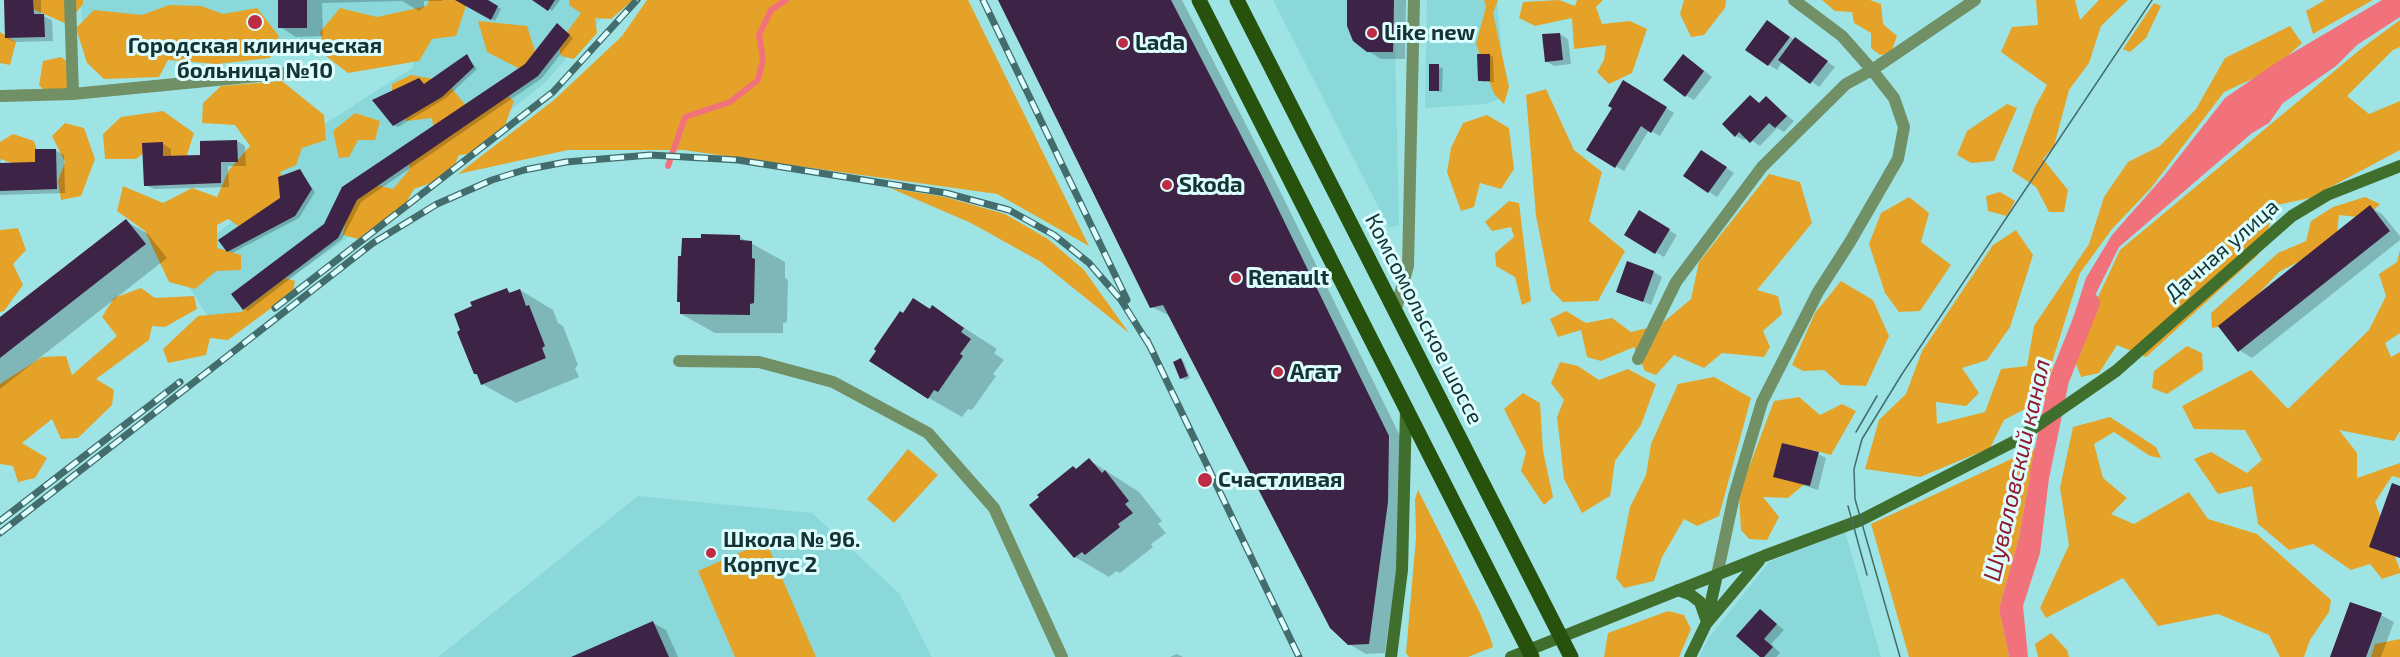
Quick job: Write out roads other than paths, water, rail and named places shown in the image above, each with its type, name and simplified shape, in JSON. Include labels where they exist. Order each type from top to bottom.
[{"type":"main road","points":[[1199,0],[1530,653]]},
{"type":"main road","name":"Комсомольское шоссе","points":[[1237,0],[1571,657]]},
{"type":"street","points":[[70,0],[74,94]]},
{"type":"street","points":[[1395,312],[1408,266],[1414,0]]},
{"type":"street","points":[[1690,657],[1706,624],[1734,496],[1762,402],[1818,292],[1898,159],[1904,127],[1894,98],[1872,70],[1842,36],[1794,0]]},
{"type":"street","points":[[1638,359],[1676,282],[1762,167],[1846,84],[1872,70],[1975,0]]},
{"type":"street","points":[[0,96],[74,94],[309,71]]},
{"type":"street","name":"Дачная улица","points":[[1510,657],[1530,653],[1560,636],[1861,520],[2029,432],[2116,371],[2292,216],[2327,195],[2400,166]]},
{"type":"street","points":[[679,361],[759,362],[833,382],[928,433],[994,508],[1062,657]]},
{"type":"street","points":[[1391,657],[1402,570],[1406,408]]},
{"type":"street","points":[[1706,624],[1764,556]]},
{"type":"street","points":[[1678,590],[1691,595],[1700,602],[1705,611],[1706,624]]},
{"type":"waterway","points":[[668,166],[685,117],[730,102],[758,80],[763,59],[759,35],[771,10],[786,0]]},
{"type":"waterway","name":"Шуваловский канал","points":[[2040,473],[2059,380],[2090,303]]},
{"type":"tram line","points":[[1900,657],[1855,499],[1854,469],[1862,439],[1902,374],[2152,0]]},
{"type":"tram line","points":[[1856,432],[1877,396]]},
{"type":"tram line","points":[[1848,506],[1867,575]]},
{"type":"railway","points":[[275,308],[553,92],[637,0]]},
{"type":"railway","points":[[983,0],[1127,300]]},
{"type":"railway","points":[[0,533],[373,243],[437,204],[492,180],[524,170],[566,162],[650,155],[738,160],[946,193],[1009,210],[1054,235],[1089,263],[1121,300],[1151,348]]},
{"type":"railway","points":[[1147,340],[1299,657]]},
{"type":"railway","points":[[0,521],[180,382]]},
{"type":"place","name":"Городская клиническая больница №10","points":[[255,22]]},
{"type":"place","name":"Like new","points":[[1372,33]]},
{"type":"place","name":"Lada","points":[[1123,43]]},
{"type":"place","name":"Skoda","points":[[1167,185]]},
{"type":"place","name":"Renault","points":[[1236,278]]},
{"type":"place","name":"Агат","points":[[1278,372]]},
{"type":"place","name":"Счастливая","points":[[1205,480]]},
{"type":"place","name":"Школа № 96. Корпус 2","points":[[711,553]]}]
